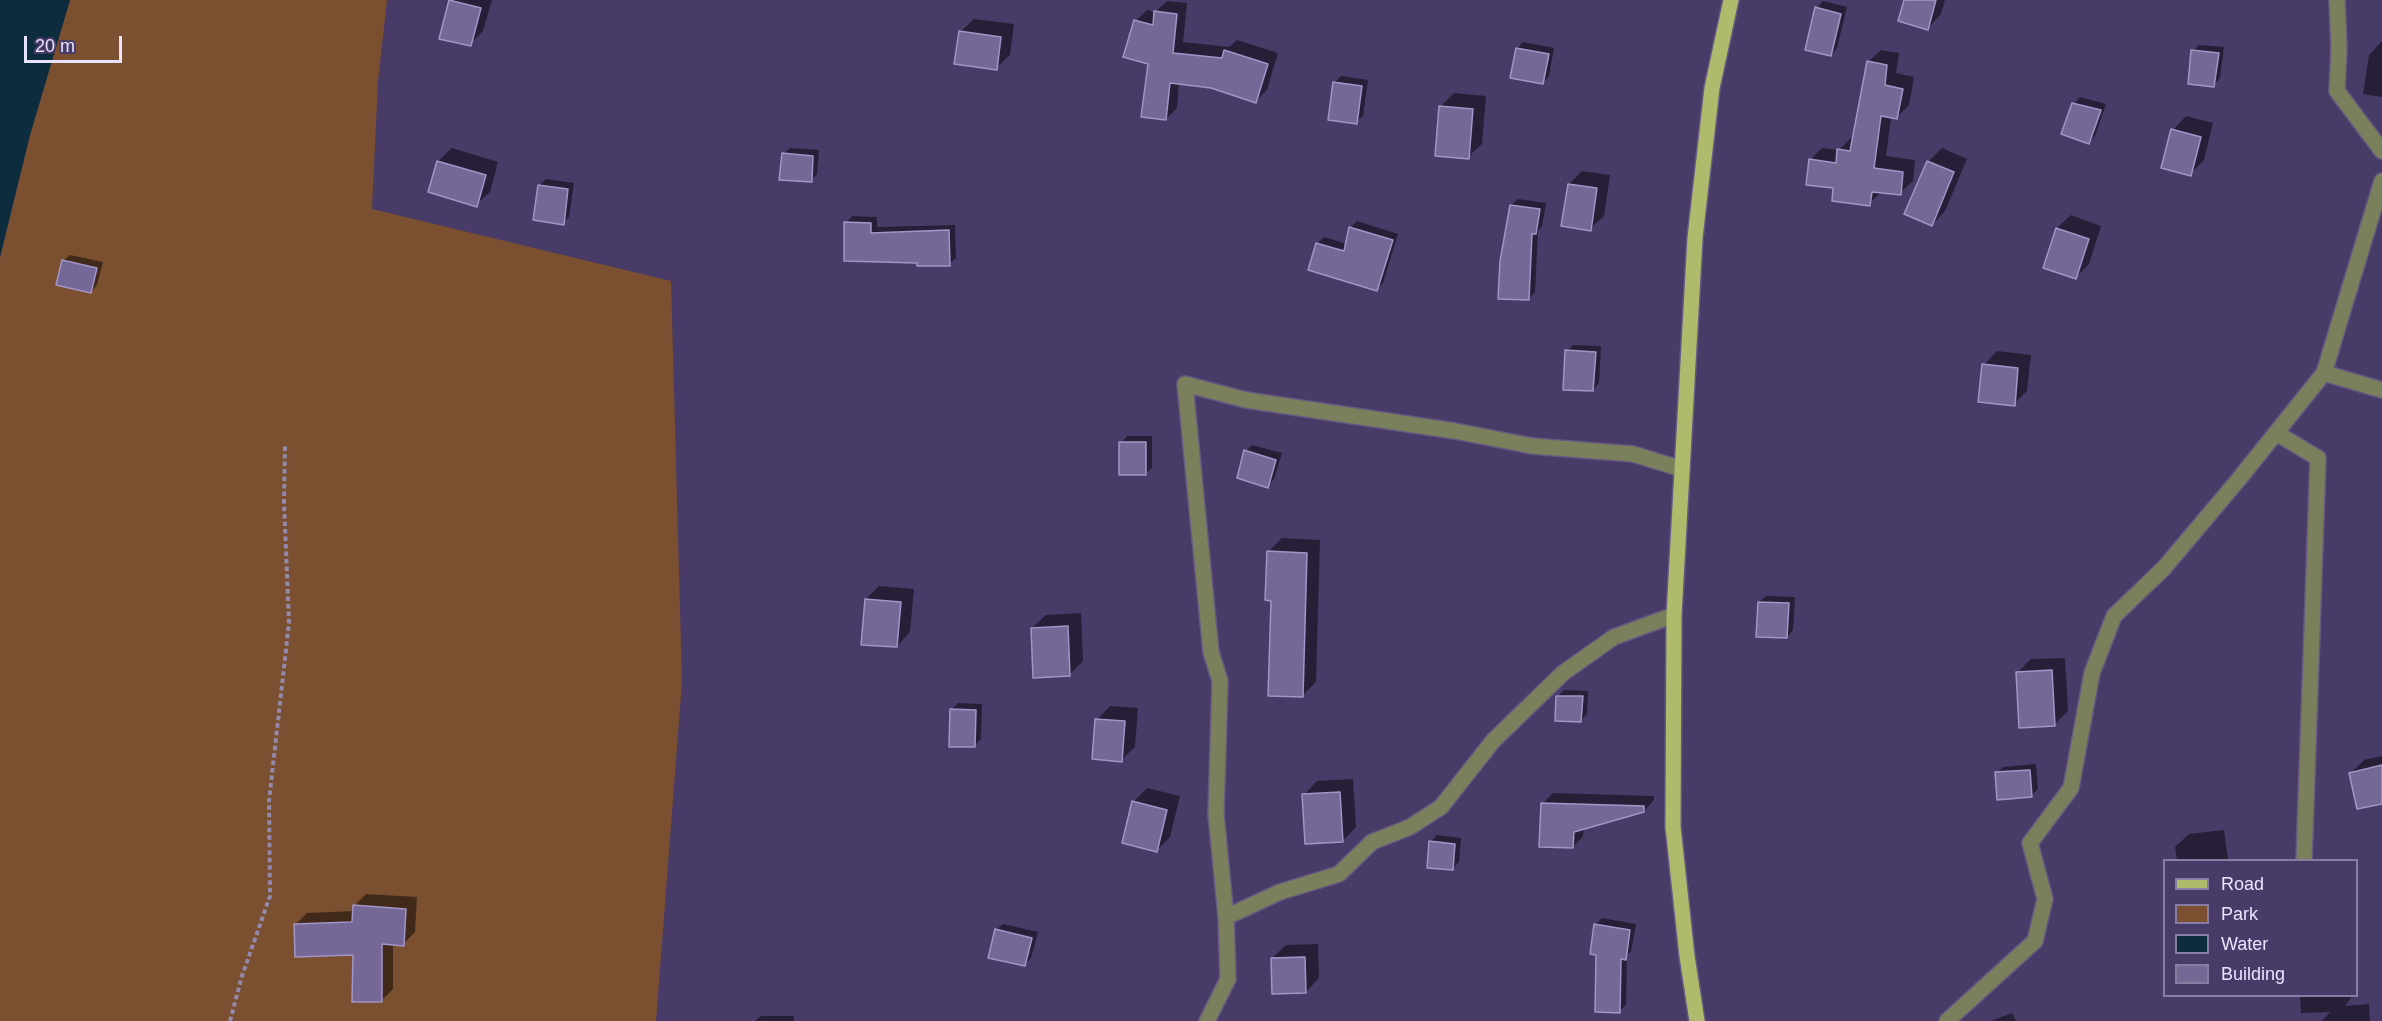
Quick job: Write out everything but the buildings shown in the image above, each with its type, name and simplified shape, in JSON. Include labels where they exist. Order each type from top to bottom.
[{"type":"main road","points":[[1697,1021],[1687,956],[1673,827],[1674,615],[1695,238],[1712,88],[1731,0]]},
{"type":"street","points":[[2337,0],[2339,48],[2337,91],[2382,152]]},
{"type":"street","points":[[1947,1021],[2035,941],[2045,899],[2030,843],[2071,788],[2092,673],[2114,616],[2164,568],[2324,373],[2382,181]]},
{"type":"street","points":[[2324,373],[2382,390]]},
{"type":"street","points":[[1207,1021],[1228,979],[1226,917],[1216,814],[1220,681],[1211,652],[1185,384],[1246,400],[1532,446],[1633,454],[1682,469]]},
{"type":"street","points":[[2276,433],[2318,459],[2304,859]]},
{"type":"street","points":[[1226,917],[1280,892],[1340,874],[1372,842],[1410,827],[1441,807],[1493,741],[1563,673],[1614,637],[1674,615]]},
{"type":"path","points":[[230,1021],[242,976],[270,896],[268,801],[289,623],[284,502],[285,446]]},
{"type":"green space","points":[[70,0],[387,0],[378,81],[372,209],[671,281],[682,682],[656,1021],[0,1021],[0,257],[30,135]]},
{"type":"water","points":[[0,0],[70,0],[30,135],[0,257]]}]
